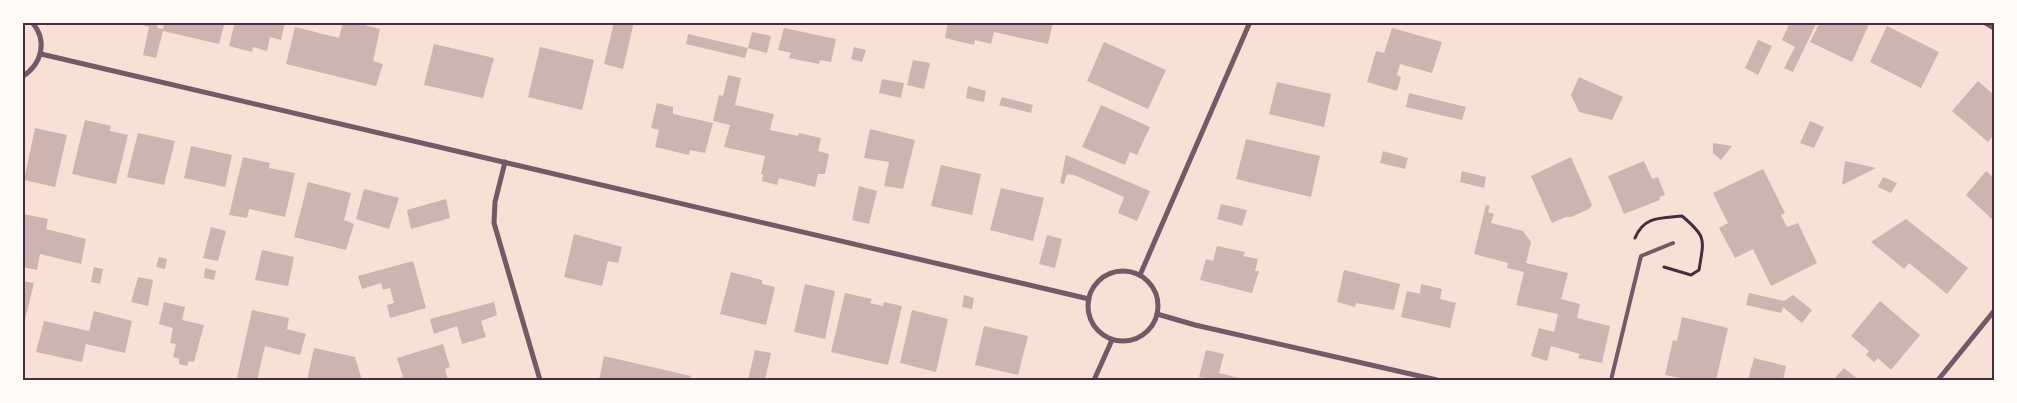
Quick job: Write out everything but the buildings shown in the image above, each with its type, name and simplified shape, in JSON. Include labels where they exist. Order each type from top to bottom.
[{"type":"street","points":[[22,77],[37,64],[41,54],[42,43],[39,33],[32,22]]},
{"type":"street","points":[[1140,275],[1250,22]]},
{"type":"street","points":[[1984,22],[1994,28]]},
{"type":"street","points":[[41,54],[1089,299]]},
{"type":"street","points":[[505,162],[495,202],[494,223],[540,380]]},
{"type":"street","points":[[1124,271],[1140,275],[1153,288],[1157,296],[1158,314],[1153,325],[1145,334],[1135,339],[1112,340],[1096,328],[1088,309],[1093,289],[1100,280],[1109,274],[1124,271]]},
{"type":"street","points":[[1938,380],[1994,311]]},
{"type":"street","points":[[1158,314],[1195,325],[1437,380]]},
{"type":"street","points":[[1094,380],[1112,340]]},
{"type":"lane","points":[[1611,380],[1641,256],[1672,243]]}]
